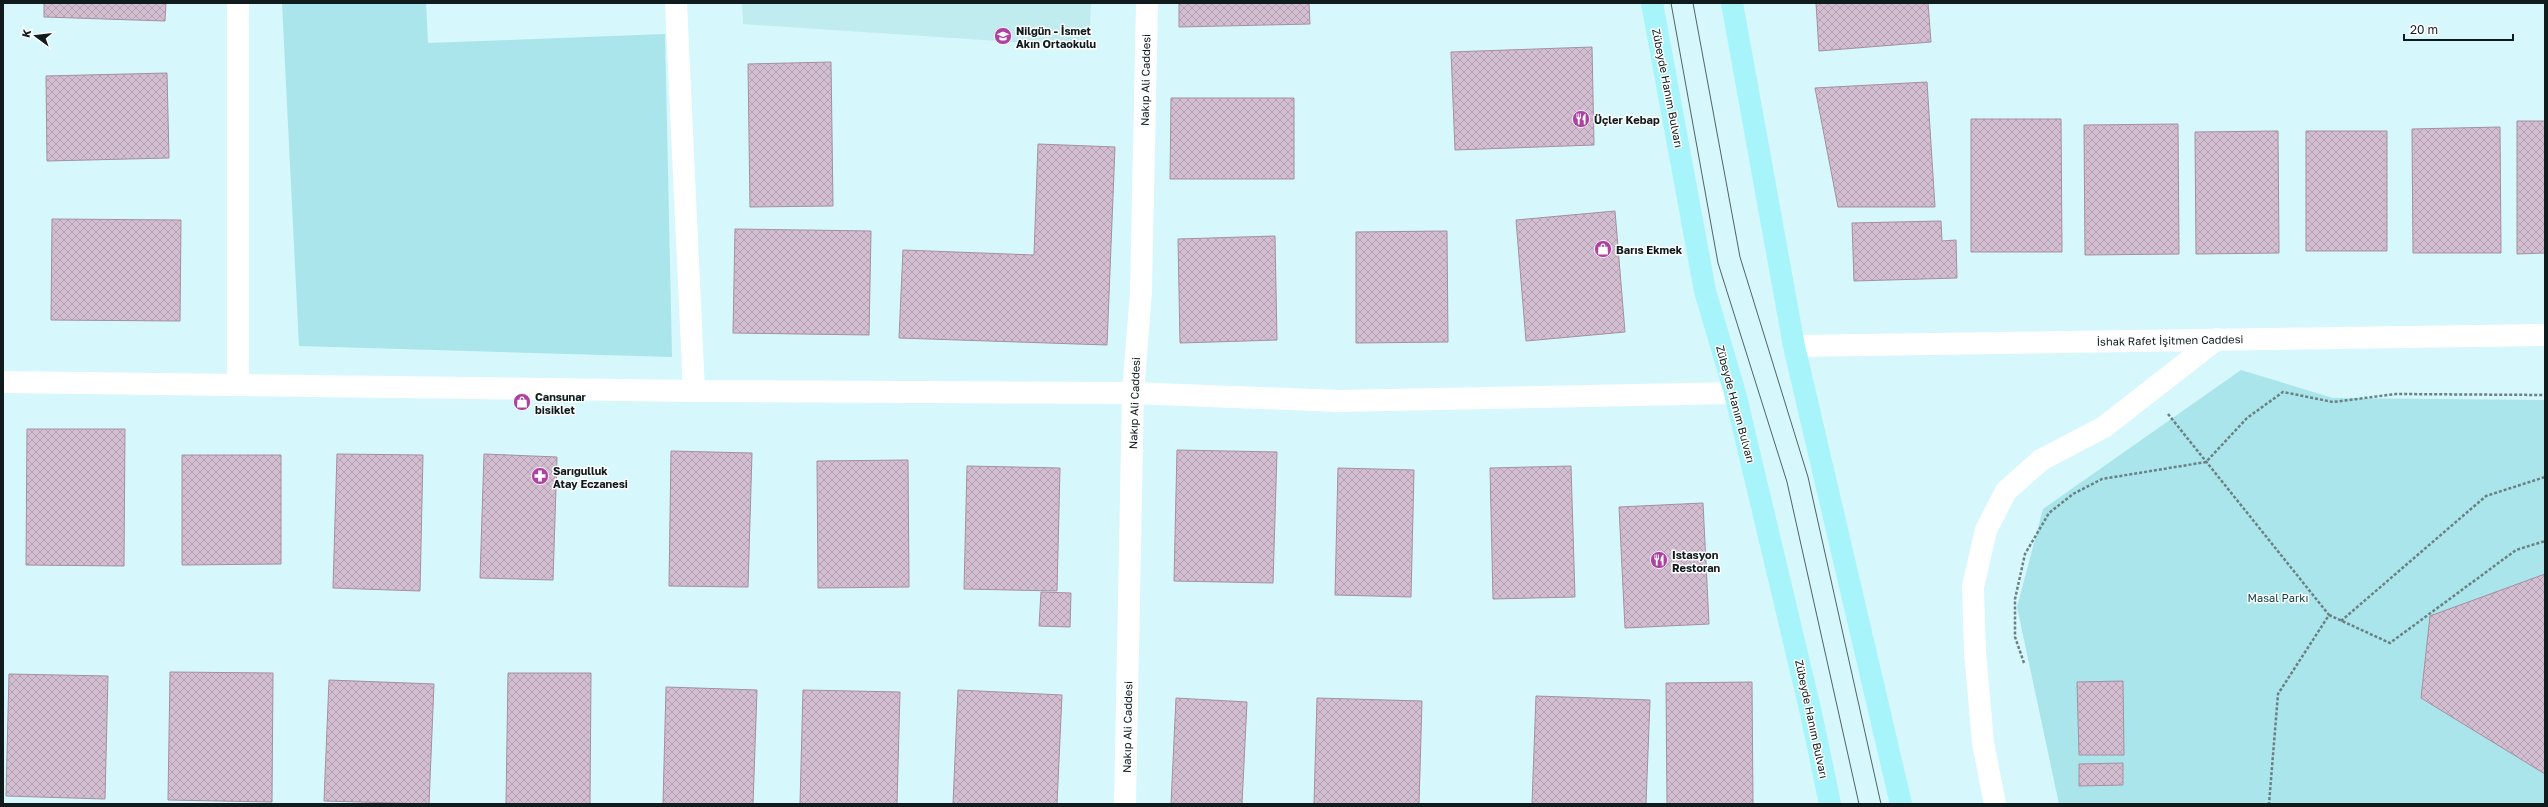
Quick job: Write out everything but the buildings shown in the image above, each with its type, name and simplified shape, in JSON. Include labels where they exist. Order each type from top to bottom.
[{"type":"main road","name":"Zübeyde Hanım Bulvarı","points":[[1652,3],[1705,291],[1735,393],[1811,713],[1830,804]]},
{"type":"main road","points":[[1732,3],[1794,346],[1900,804]]},
{"type":"street","points":[[238,3],[238,385]]},
{"type":"street","points":[[676,3],[694,391]]},
{"type":"street","name":"Nakıp Ali Caddesi","points":[[1125,804],[1133,393],[1141,292],[1147,3]]},
{"type":"street","name":"İshak Rafet İşitmen Caddesi","points":[[1794,346],[2545,335]]},
{"type":"street","points":[[1995,804],[1983,743],[1975,651],[1973,587],[1986,530],[2006,491],[2042,460],[2104,427],[2217,339]]},
{"type":"street","points":[[3,382],[694,391],[1133,393],[1338,401],[1735,393]]},
{"type":"path","points":[[2150,391],[2329,616],[2390,643],[2516,550],[2545,541]]},
{"type":"path","points":[[2024,663],[2015,637],[2015,599],[2025,554],[2049,513],[2073,494],[2102,479],[2206,462],[2247,418],[2283,392],[2333,402],[2396,394],[2545,395]]},
{"type":"path","points":[[2341,621],[2486,496],[2545,477]]},
{"type":"path","points":[[2269,804],[2278,694],[2329,616]]},
{"type":"shaded area","name":"Nilgün - İsmet Akın Ortaokulu","points":[[742,3],[1091,3],[1089,47],[743,24]]},
{"type":"green space","points":[[282,3],[426,3],[428,43],[665,34],[672,357],[299,346]]},
{"type":"green space","name":"Masal Parkı","points":[[2241,370],[2333,398],[2545,400],[2545,804],[2059,804],[2017,607],[2043,509]]},
{"type":"tram line","points":[[1671,3],[1718,263],[1787,482],[1859,804]]},
{"type":"tram line","points":[[1693,3],[1740,257],[1808,477],[1881,804]]},
{"type":"place","name":"Nilgün - İsmet Akın Ortaokulu","points":[[1003,36]]},
{"type":"place","name":"Üçler Kebap","points":[[1581,119]]},
{"type":"place","name":"Barıs Ekmek","points":[[1603,249]]},
{"type":"place","name":"Cansunar bisiklet","points":[[522,402]]},
{"type":"place","name":"Sarıgulluk Atay Eczanesi","points":[[540,476]]},
{"type":"place","name":"Istasyon Restoran","points":[[1659,560]]}]
